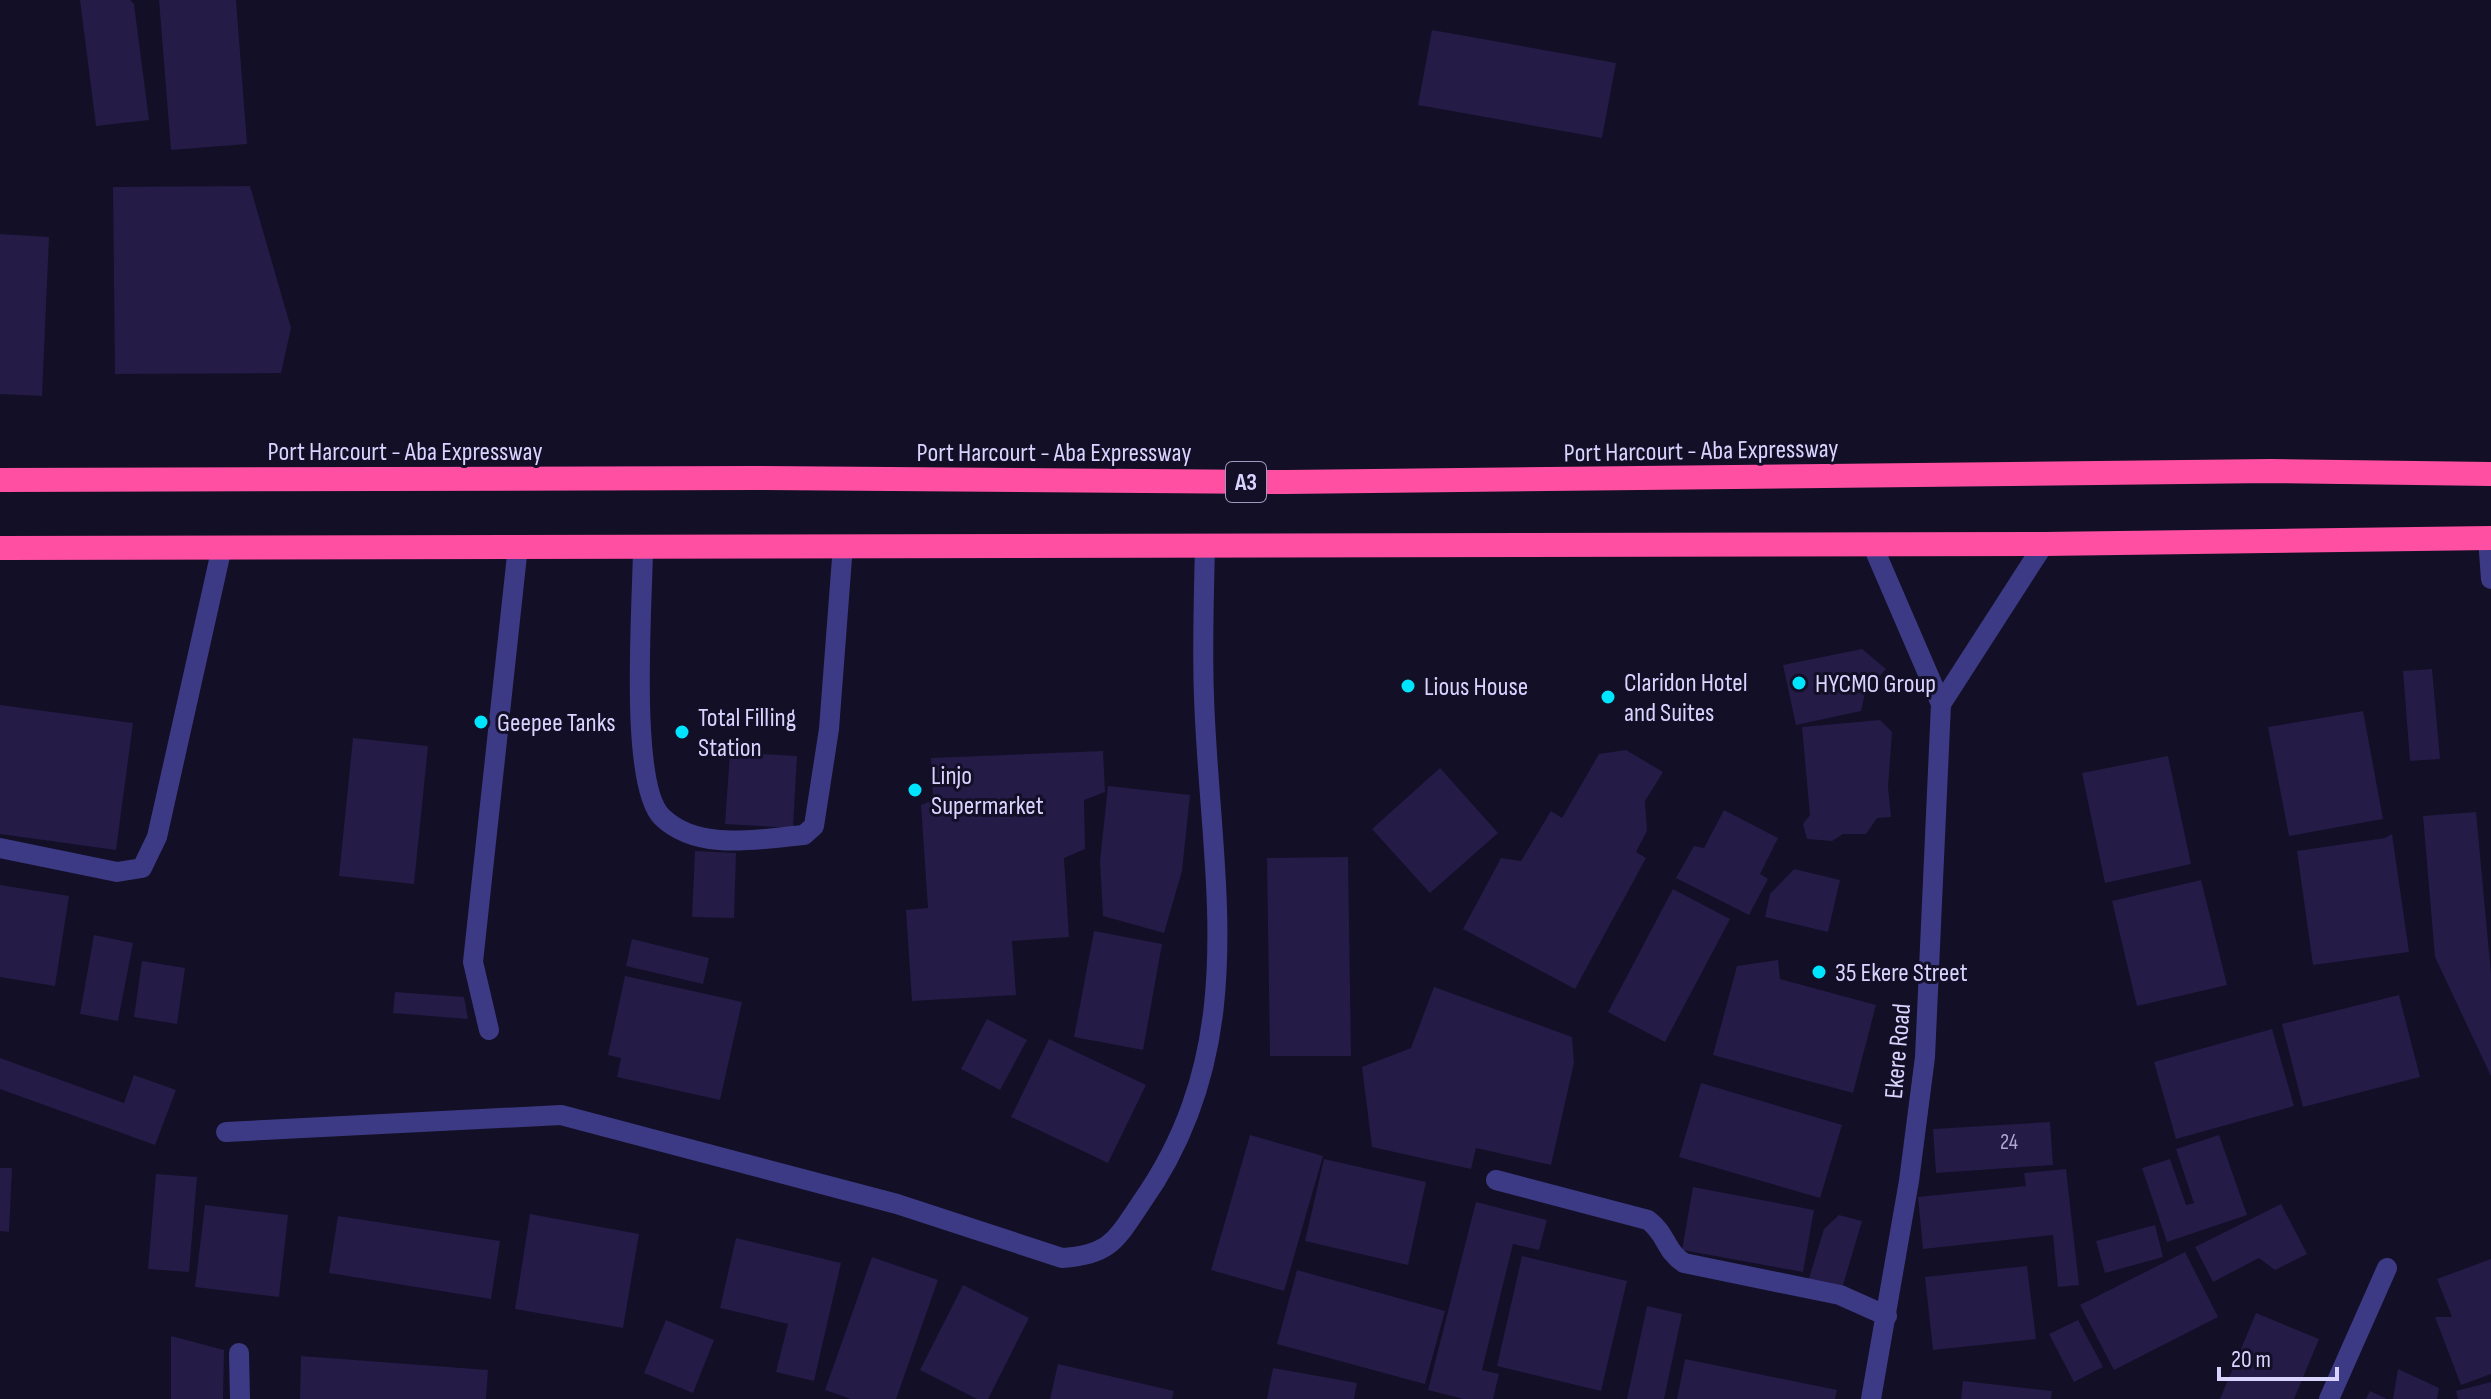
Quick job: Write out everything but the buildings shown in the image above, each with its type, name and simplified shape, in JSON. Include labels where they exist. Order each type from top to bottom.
[{"type":"highway","name":"Port Harcourt - Aba Expressway","points":[[0,480],[755,478],[1285,482],[2272,471],[2491,474]]},
{"type":"highway","points":[[0,548],[2044,544],[2489,538]]},
{"type":"street","points":[[2489,538],[2491,579]]},
{"type":"street","points":[[226,1132],[561,1115],[897,1204],[1062,1258],[1089,1256],[1112,1245],[1151,1189],[1186,1125],[1211,1045],[1217,986],[1215,843],[1204,697],[1205,544]]},
{"type":"street","name":"Ekere Road","points":[[1871,1399],[1887,1316],[1925,1057],[1941,704],[1872,544]]},
{"type":"street","points":[[1941,704],[2044,544]]},
{"type":"street","points":[[643,546],[641,734],[645,782],[661,817],[701,838],[722,840],[804,835],[814,826],[829,729],[843,545]]},
{"type":"street","points":[[489,1030],[473,962],[518,546]]},
{"type":"street","points":[[0,848],[117,872],[142,868],[157,837],[222,547]]},
{"type":"street","points":[[1496,1180],[1648,1220],[1663,1231],[1671,1255],[1684,1263],[1840,1295],[1887,1316]]},
{"type":"street","points":[[2329,1399],[2387,1268]]},
{"type":"street","points":[[239,1353],[240,1399]]},
{"type":"place","name":"HYCMO Group","points":[[1799,683]]},
{"type":"place","name":"Lious House","points":[[1408,686]]},
{"type":"place","name":"Claridon Hotel and Suites","points":[[1608,697]]},
{"type":"place","name":"Geepee Tanks","points":[[481,722]]},
{"type":"place","name":"Total Filling Station","points":[[682,732]]},
{"type":"place","name":"Linjo Supermarket","points":[[915,790]]},
{"type":"place","name":"35 Ekere Street","points":[[1819,972]]}]
